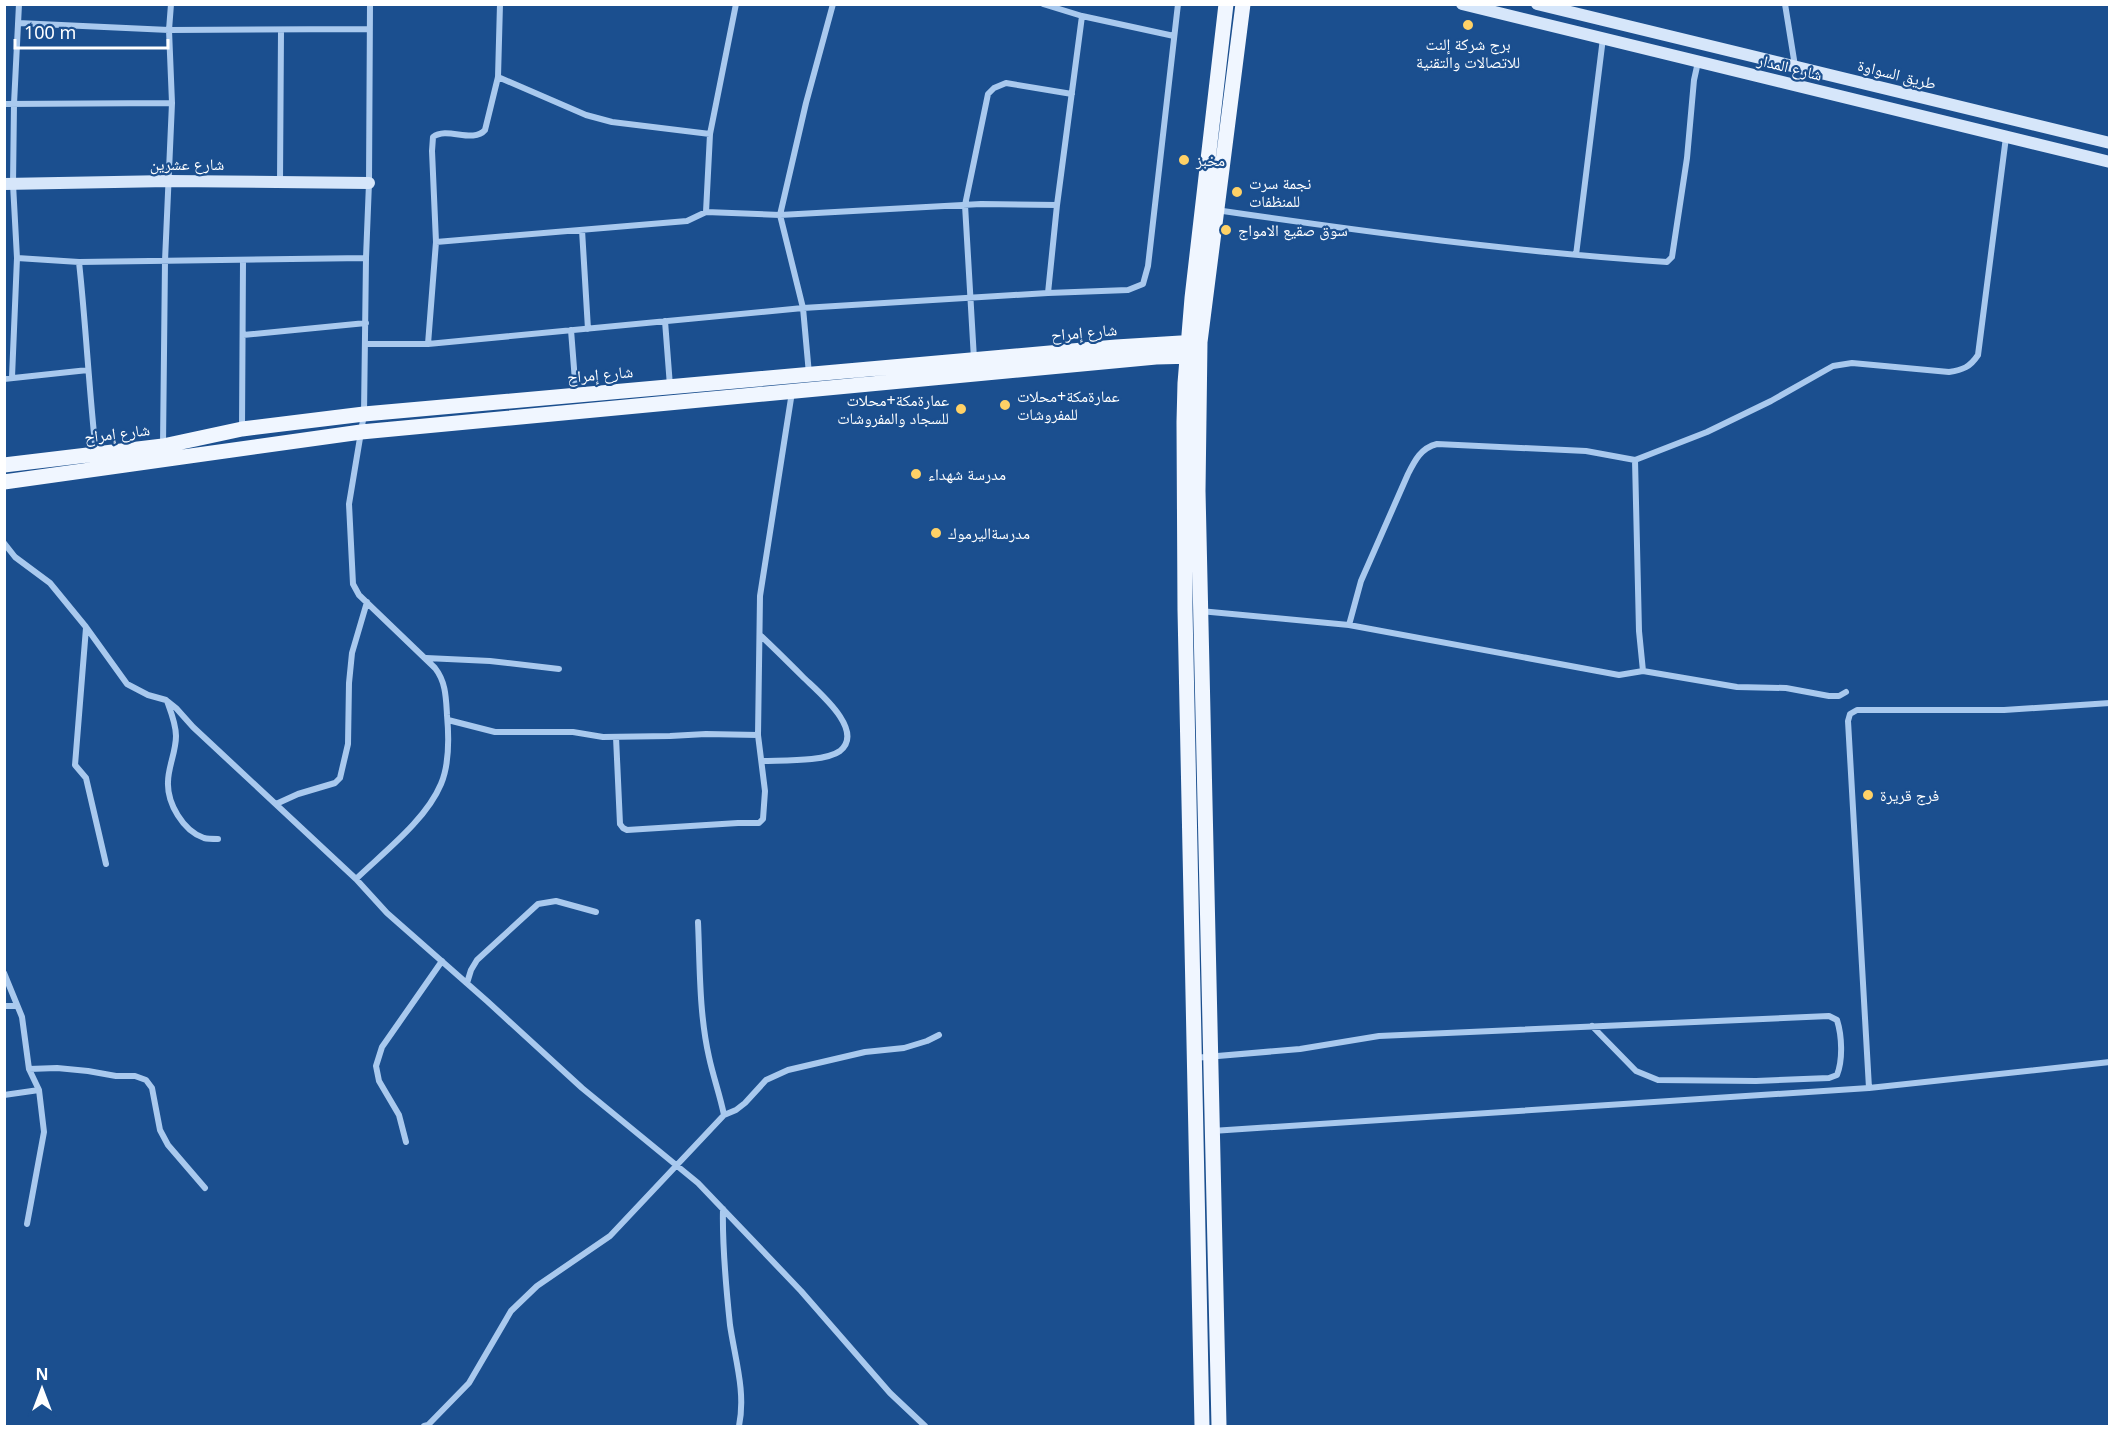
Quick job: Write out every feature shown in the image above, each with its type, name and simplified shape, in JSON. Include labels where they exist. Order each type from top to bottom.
[{"type":"main road","points":[[1202,1426],[1183,489],[1226,4]]},
{"type":"main road","points":[[1219,1426],[1194,349],[1243,4]]},
{"type":"main road","name":"شارع إمراح","points":[[4,465],[163,446],[242,429],[364,414],[974,360],[1194,349]]},
{"type":"main road","name":"شارع إمراح","points":[[4,482],[361,432],[792,392],[1194,349]]},
{"type":"street","points":[[19,4],[9,184],[17,258],[8,378],[88,370]]},
{"type":"street","points":[[163,446],[165,261],[172,103],[169,30],[171,4]]},
{"type":"street","points":[[356,879],[406,831],[430,803],[441,784],[447,762],[448,720],[442,676],[359,595],[352,584],[350,504],[364,414],[370,4]]},
{"type":"street","points":[[428,344],[436,242],[433,137],[440,133],[478,135],[485,130],[498,77],[500,4]]},
{"type":"street","points":[[706,212],[710,134],[736,4]]},
{"type":"street","points":[[809,375],[803,308],[780,215],[806,103],[833,4]]},
{"type":"street","points":[[1042,4],[1082,16],[1174,36]]},
{"type":"street","points":[[366,344],[428,344],[803,308],[1128,290],[1143,284],[1148,266],[1178,4]]},
{"type":"street","name":"شارع المدار","points":[[1462,4],[2109,162]]},
{"type":"street","name":"طريق السواوة","points":[[1537,4],[2109,143]]},
{"type":"street","points":[[1785,4],[1795,66]]},
{"type":"street","points":[[1048,293],[1057,204],[1082,16]]},
{"type":"street","points":[[18,23],[169,30],[368,29]]},
{"type":"street","points":[[280,181],[281,31]]},
{"type":"street","points":[[1576,255],[1603,38]]},
{"type":"street","points":[[1215,210],[1419,238],[1667,262],[1672,258],[1698,62]]},
{"type":"street","points":[[498,77],[586,115],[612,122],[710,134]]},
{"type":"street","points":[[974,360],[965,204],[988,94],[994,88],[1006,83],[1072,94]]},
{"type":"street","points":[[4,104],[172,103]]},
{"type":"street","points":[[1349,625],[1361,581],[1408,474],[1418,456],[1429,446],[1437,444],[1586,451],[1635,460],[1707,432],[1771,401],[1833,366],[1852,363],[1949,372],[1972,364],[1978,355],[2006,137]]},
{"type":"street","name":"شارع عشرين","points":[[9,184],[169,181],[369,183]]},
{"type":"street","points":[[436,242],[687,221],[706,212],[780,215],[965,204],[1057,204]]},
{"type":"street","points":[[582,230],[588,328]]},
{"type":"street","points":[[17,258],[79,262],[366,258]]},
{"type":"street","points":[[242,429],[243,261]]},
{"type":"street","points":[[79,262],[96,454]]},
{"type":"street","points":[[4,311],[13,311]]},
{"type":"street","points":[[665,321],[670,387]]},
{"type":"street","points":[[243,336],[366,323]]},
{"type":"street","points":[[571,330],[576,394]]},
{"type":"street","points":[[616,737],[622,828],[627,830],[759,823],[763,819],[765,811],[758,735],[759,617],[764,563],[792,392]]},
{"type":"street","points":[[1635,460],[1642,671]]},
{"type":"street","points":[[4,543],[15,557],[50,583],[86,627],[127,684],[148,695],[166,700],[176,708],[193,728],[356,879],[387,913],[582,1088],[698,1183],[801,1291],[890,1392],[925,1426]]},
{"type":"street","points":[[276,804],[298,794],[335,783],[340,778],[348,744],[352,653],[367,602]]},
{"type":"street","points":[[1185,610],[1349,625],[1619,675],[1642,671],[1737,687],[1786,688],[1829,696],[1839,696],[1846,692]]},
{"type":"street","points":[[86,627],[75,765],[86,778],[106,864]]},
{"type":"street","points":[[760,635],[829,700],[847,731],[846,743],[839,751],[825,756],[762,761]]},
{"type":"street","points":[[426,658],[490,661],[559,669]]},
{"type":"street","points":[[166,700],[174,720],[176,737],[168,782],[169,796],[175,811],[192,831],[204,838],[218,839]]},
{"type":"street","points":[[1869,1088],[1848,732],[1850,714],[1857,710],[2004,710],[2109,703]]},
{"type":"street","points":[[448,720],[495,732],[573,732],[616,737],[758,735]]},
{"type":"street","points":[[467,983],[477,960],[538,904],[556,901],[596,912]]},
{"type":"street","points":[[698,922],[702,1012],[709,1057],[719,1088],[724,1115]]},
{"type":"street","points":[[406,1142],[399,1115],[380,1081],[376,1066],[382,1047],[442,961]]},
{"type":"street","points":[[4,973],[25,1034],[28,1069],[39,1090],[44,1132],[27,1224]]},
{"type":"street","points":[[4,1006],[17,1006]]},
{"type":"street","points":[[1194,1058],[1300,1049],[1379,1036],[1592,1026],[1829,1016],[1837,1020],[1840,1029],[1840,1066],[1837,1074],[1829,1078],[1756,1081],[1658,1080],[1636,1071],[1592,1026]]},
{"type":"street","points":[[424,1426],[428,1425],[470,1383],[511,1311],[537,1286],[610,1236],[724,1115],[745,1103],[766,1080],[788,1070],[865,1052],[904,1048],[939,1035]]},
{"type":"street","points":[[1196,1131],[1869,1088],[2109,1062]]},
{"type":"street","points":[[28,1069],[57,1068],[116,1076],[135,1076],[146,1080],[152,1088],[160,1130],[168,1145],[205,1188]]},
{"type":"street","points":[[4,1095],[39,1090]]},
{"type":"street","points":[[723,1209],[730,1326],[742,1396],[739,1426]]},
{"type":"place","name":"برج شركة إلنت للاتصالات والتقنية","points":[[1468,25]]},
{"type":"place","name":"مخبز","points":[[1184,160]]},
{"type":"place","name":"نجمة سرت للمنظفات","points":[[1237,192]]},
{"type":"place","name":"سوق صقيع الامواج","points":[[1226,230]]},
{"type":"place","name":"عمارةمكة+محلات للمفروشات","points":[[1005,405]]},
{"type":"place","name":"عمارةمكة+محلات للسجاد والمفروشات","points":[[961,409]]},
{"type":"place","name":"مدرسة شهداء","points":[[916,474]]},
{"type":"place","name":"مدرسةاليرموك","points":[[936,533]]},
{"type":"place","name":"فرج قريرة","points":[[1868,795]]}]
